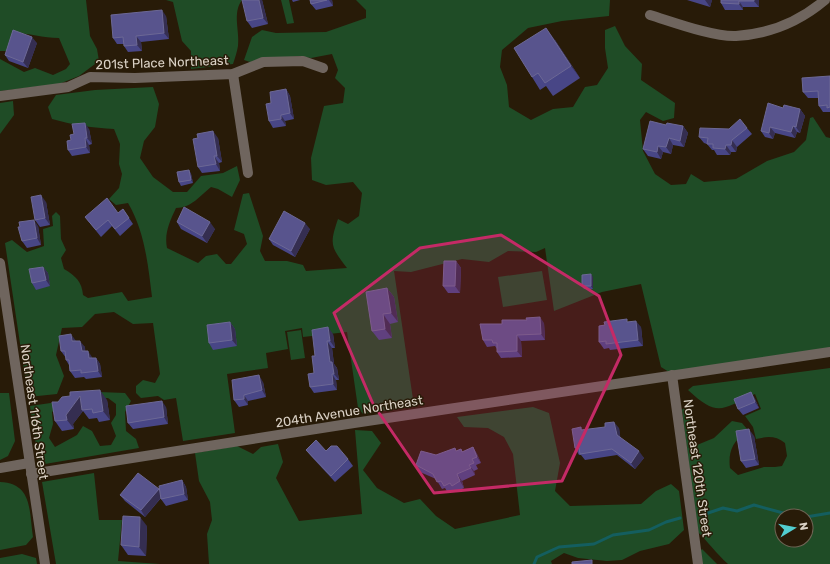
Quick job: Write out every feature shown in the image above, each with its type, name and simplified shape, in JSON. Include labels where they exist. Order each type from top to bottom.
[{"type":"street","points":[[650,15],[697,29],[736,36],[780,28],[808,14],[825,0]]},
{"type":"street","name":"201st Place Northeast","points":[[0,96],[68,87],[90,77],[135,78],[233,74],[263,62],[303,61],[324,68]]},
{"type":"street","points":[[233,74],[248,173]]},
{"type":"street","name":"Northeast 116th Street","points":[[0,263],[45,564]]},
{"type":"street","name":"204th Avenue Northeast","points":[[31,474],[830,352]]},
{"type":"street","name":"Northeast 120th Street","points":[[672,375],[698,564]]},
{"type":"street","points":[[0,468],[29,463]]},
{"type":"highlighted area","points":[[501,235],[599,296],[621,355],[562,481],[434,493],[373,404],[334,313],[420,248]]},
{"type":"green space","points":[[0,0],[86,0],[90,36],[97,49],[99,61],[79,76],[59,84],[0,91],[0,59],[24,72],[35,68],[53,75],[66,69],[70,64],[59,38],[13,33],[8,51],[0,51]]},
{"type":"green space","points":[[166,0],[242,0],[237,11],[238,46],[233,64],[191,69],[191,51],[182,41],[173,2]]},
{"type":"green space","points":[[281,0],[289,0],[294,23],[287,24]]},
{"type":"green space","points":[[356,0],[610,0],[609,16],[562,21],[528,28],[502,50],[500,67],[507,85],[509,107],[531,120],[553,109],[573,107],[585,87],[597,85],[608,68],[605,48],[605,30],[615,26],[625,46],[642,64],[641,80],[675,103],[674,118],[663,121],[646,112],[640,120],[643,151],[655,174],[671,185],[686,184],[691,174],[704,182],[736,179],[767,161],[794,152],[806,140],[810,118],[813,117],[826,137],[830,138],[830,349],[669,372],[661,367],[641,284],[602,292],[554,311],[545,248],[536,252],[508,251],[489,262],[462,259],[411,272],[394,271],[414,406],[363,414],[358,408],[347,332],[303,337],[302,328],[285,331],[288,349],[266,353],[268,368],[227,374],[235,433],[183,441],[176,398],[164,400],[158,396],[141,398],[136,393],[136,386],[143,380],[155,383],[160,374],[153,323],[133,324],[114,312],[95,314],[82,327],[62,328],[56,355],[64,376],[57,394],[28,397],[5,243],[12,240],[27,252],[44,246],[43,229],[53,226],[52,216],[56,212],[60,216],[61,239],[66,250],[61,258],[64,269],[78,280],[83,295],[88,298],[122,292],[128,301],[152,297],[145,249],[134,214],[128,203],[116,205],[109,199],[119,188],[122,174],[119,164],[120,144],[114,129],[83,126],[52,119],[48,107],[56,95],[95,90],[153,87],[159,104],[155,127],[144,141],[140,158],[153,177],[173,192],[187,192],[201,176],[223,173],[237,166],[240,180],[232,197],[218,189],[211,187],[191,204],[176,208],[167,232],[167,248],[198,263],[206,256],[217,254],[226,264],[231,264],[247,244],[244,234],[234,230],[243,194],[249,193],[263,236],[260,251],[265,261],[287,261],[303,265],[306,271],[347,268],[335,250],[333,245],[333,235],[338,219],[348,224],[359,216],[362,193],[353,182],[326,185],[312,180],[311,158],[324,106],[343,103],[345,88],[335,78],[338,70],[332,54],[311,58],[300,56],[250,62],[244,60],[252,37],[262,30],[276,33],[326,32],[366,18],[366,10]]},
{"type":"green space","points":[[13,101],[14,115],[0,134],[0,103]]},
{"type":"green space","points":[[542,271],[547,300],[503,307],[498,277]]},
{"type":"green space","points":[[301,330],[305,358],[291,360],[287,332]]},
{"type":"green space","points":[[830,368],[830,564],[728,564],[697,531],[682,410],[684,408],[687,410],[693,432],[692,440],[697,445],[714,438],[732,421],[742,423],[747,429],[746,434],[737,440],[730,453],[730,468],[738,475],[764,467],[782,466],[787,456],[785,443],[782,441],[772,437],[756,439],[753,427],[745,416],[761,409],[755,394],[727,407],[714,408],[706,405],[688,390],[693,386]]},
{"type":"green space","points":[[99,392],[125,393],[131,401],[125,412],[126,431],[136,439],[139,448],[39,465],[30,406],[71,400],[52,412],[53,424],[49,438],[55,447],[77,435],[83,426],[92,431],[100,446],[111,445],[116,436],[111,423],[116,415],[116,404],[108,398],[88,399]]},
{"type":"green space","points":[[0,393],[9,393],[15,441],[8,456],[0,460]]},
{"type":"green space","points":[[533,407],[549,413],[560,463],[555,491],[570,506],[641,504],[656,491],[671,484],[679,491],[684,530],[669,544],[640,551],[622,560],[607,561],[578,558],[564,553],[551,561],[552,564],[209,564],[207,534],[212,520],[210,502],[199,481],[195,453],[237,446],[253,454],[261,447],[278,444],[283,462],[276,478],[299,521],[362,514],[355,430],[372,431],[381,443],[363,470],[377,488],[404,503],[420,499],[436,516],[455,529],[520,515],[513,454],[504,437],[488,428],[464,427],[457,417]]},
{"type":"green space","points":[[94,473],[99,520],[122,520],[118,561],[160,564],[56,564],[42,482]]},
{"type":"green space","points":[[0,482],[11,484],[19,488],[24,493],[27,500],[30,509],[33,537],[26,545],[0,550]]},
{"type":"green space","points":[[702,549],[717,564],[702,564],[700,551]]},
{"type":"green space","points":[[22,554],[36,558],[37,564],[0,564],[0,558]]},
{"type":"building","points":[[242,0],[259,0],[263,18],[247,21]]},
{"type":"building","points":[[310,0],[327,0],[311,4]]},
{"type":"building","points":[[721,0],[754,1],[739,1],[739,4],[721,3]]},
{"type":"building","points":[[162,10],[164,33],[136,36],[137,45],[124,46],[123,37],[113,38],[111,15]]},
{"type":"building","points":[[546,28],[571,66],[545,83],[538,73],[532,77],[514,48]]},
{"type":"building","points":[[13,30],[32,37],[23,62],[5,55]]},
{"type":"building","points":[[830,76],[830,107],[827,108],[827,105],[819,106],[818,91],[803,92],[802,78]]},
{"type":"building","points":[[286,89],[290,113],[281,115],[281,119],[269,121],[266,104],[271,103],[270,92]]},
{"type":"building","points":[[768,103],[783,108],[784,105],[800,109],[796,127],[793,126],[791,132],[770,127],[769,133],[761,131]]},
{"type":"building","points":[[740,119],[747,128],[732,140],[731,145],[726,145],[725,149],[713,148],[713,144],[707,144],[708,138],[699,137],[700,128],[729,129]]},
{"type":"building","points":[[650,121],[666,125],[667,123],[683,126],[680,141],[669,138],[666,147],[658,146],[657,152],[643,149]]},
{"type":"building","points":[[85,123],[87,138],[85,138],[86,147],[68,150],[67,141],[71,140],[70,135],[74,134],[72,124]]},
{"type":"building","points":[[213,131],[217,156],[214,156],[216,164],[198,167],[193,139],[198,138],[197,134]]},
{"type":"building","points":[[189,170],[191,180],[179,182],[177,172]]},
{"type":"building","points":[[41,195],[45,218],[35,220],[31,197]]},
{"type":"building","points":[[107,198],[118,213],[123,209],[129,218],[115,229],[108,220],[96,230],[85,217]]},
{"type":"building","points":[[184,207],[210,222],[202,236],[177,222]]},
{"type":"building","points":[[284,211],[305,223],[291,251],[269,239]]},
{"type":"building","points":[[34,220],[37,238],[22,241],[18,227],[20,227],[19,222]]},
{"type":"building","points":[[444,261],[456,261],[455,286],[443,286]]},
{"type":"building","points":[[43,267],[46,280],[32,283],[29,269]]},
{"type":"building","points":[[591,274],[591,286],[582,286],[582,275]]},
{"type":"building","points":[[387,288],[391,313],[383,314],[385,329],[372,331],[366,292]]},
{"type":"building","points":[[540,317],[541,334],[517,335],[517,351],[497,352],[497,343],[493,343],[492,340],[483,340],[480,324],[502,324],[502,320],[527,320],[526,318]]},
{"type":"building","points":[[627,319],[627,322],[636,321],[638,340],[606,344],[606,341],[599,342],[599,326],[605,325],[604,322]]},
{"type":"building","points":[[230,322],[232,340],[209,343],[207,325]]},
{"type":"building","points":[[328,327],[330,341],[327,341],[330,362],[332,362],[334,374],[332,374],[333,384],[310,387],[308,374],[314,373],[312,356],[315,356],[312,330]]},
{"type":"building","points":[[71,334],[72,341],[80,341],[82,351],[88,351],[89,358],[96,358],[98,371],[81,373],[81,370],[70,371],[69,360],[66,360],[65,351],[61,351],[59,336]]},
{"type":"building","points":[[259,375],[262,390],[244,395],[244,399],[234,400],[232,380]]},
{"type":"building","points":[[100,390],[103,411],[93,413],[92,409],[82,410],[80,396],[66,415],[67,420],[55,421],[52,402],[58,402],[62,397],[70,396],[70,392]]},
{"type":"building","points":[[751,392],[755,402],[738,409],[734,399]]},
{"type":"building","points":[[162,401],[164,417],[128,423],[126,406]]},
{"type":"building","points":[[614,422],[617,435],[639,451],[631,463],[612,449],[580,454],[579,448],[575,448],[572,429],[581,427],[581,430],[605,427],[605,423]]},
{"type":"building","points":[[749,429],[755,459],[741,461],[736,431]]},
{"type":"building","points":[[316,440],[326,451],[331,446],[337,446],[348,459],[331,476],[306,450]]},
{"type":"building","points":[[473,447],[477,457],[472,459],[474,463],[469,465],[471,468],[457,474],[460,481],[452,486],[450,483],[444,486],[441,481],[437,482],[433,474],[416,465],[421,451],[436,455],[455,448],[456,451],[461,449],[462,452]]},
{"type":"building","points":[[138,473],[159,489],[141,510],[120,495]]},
{"type":"building","points":[[182,480],[184,494],[161,499],[159,486]]},
{"type":"building","points":[[123,516],[140,517],[139,547],[121,545]]},
{"type":"building","points":[[592,560],[592,564],[572,564],[572,562]]},
{"type":"waterway","points":[[702,515],[723,508],[737,511],[754,505],[774,510]]},
{"type":"waterway","points":[[814,516],[830,513]]},
{"type":"waterway","points":[[534,564],[537,557],[559,547],[594,544],[613,535],[649,530],[666,522],[680,518]]}]
